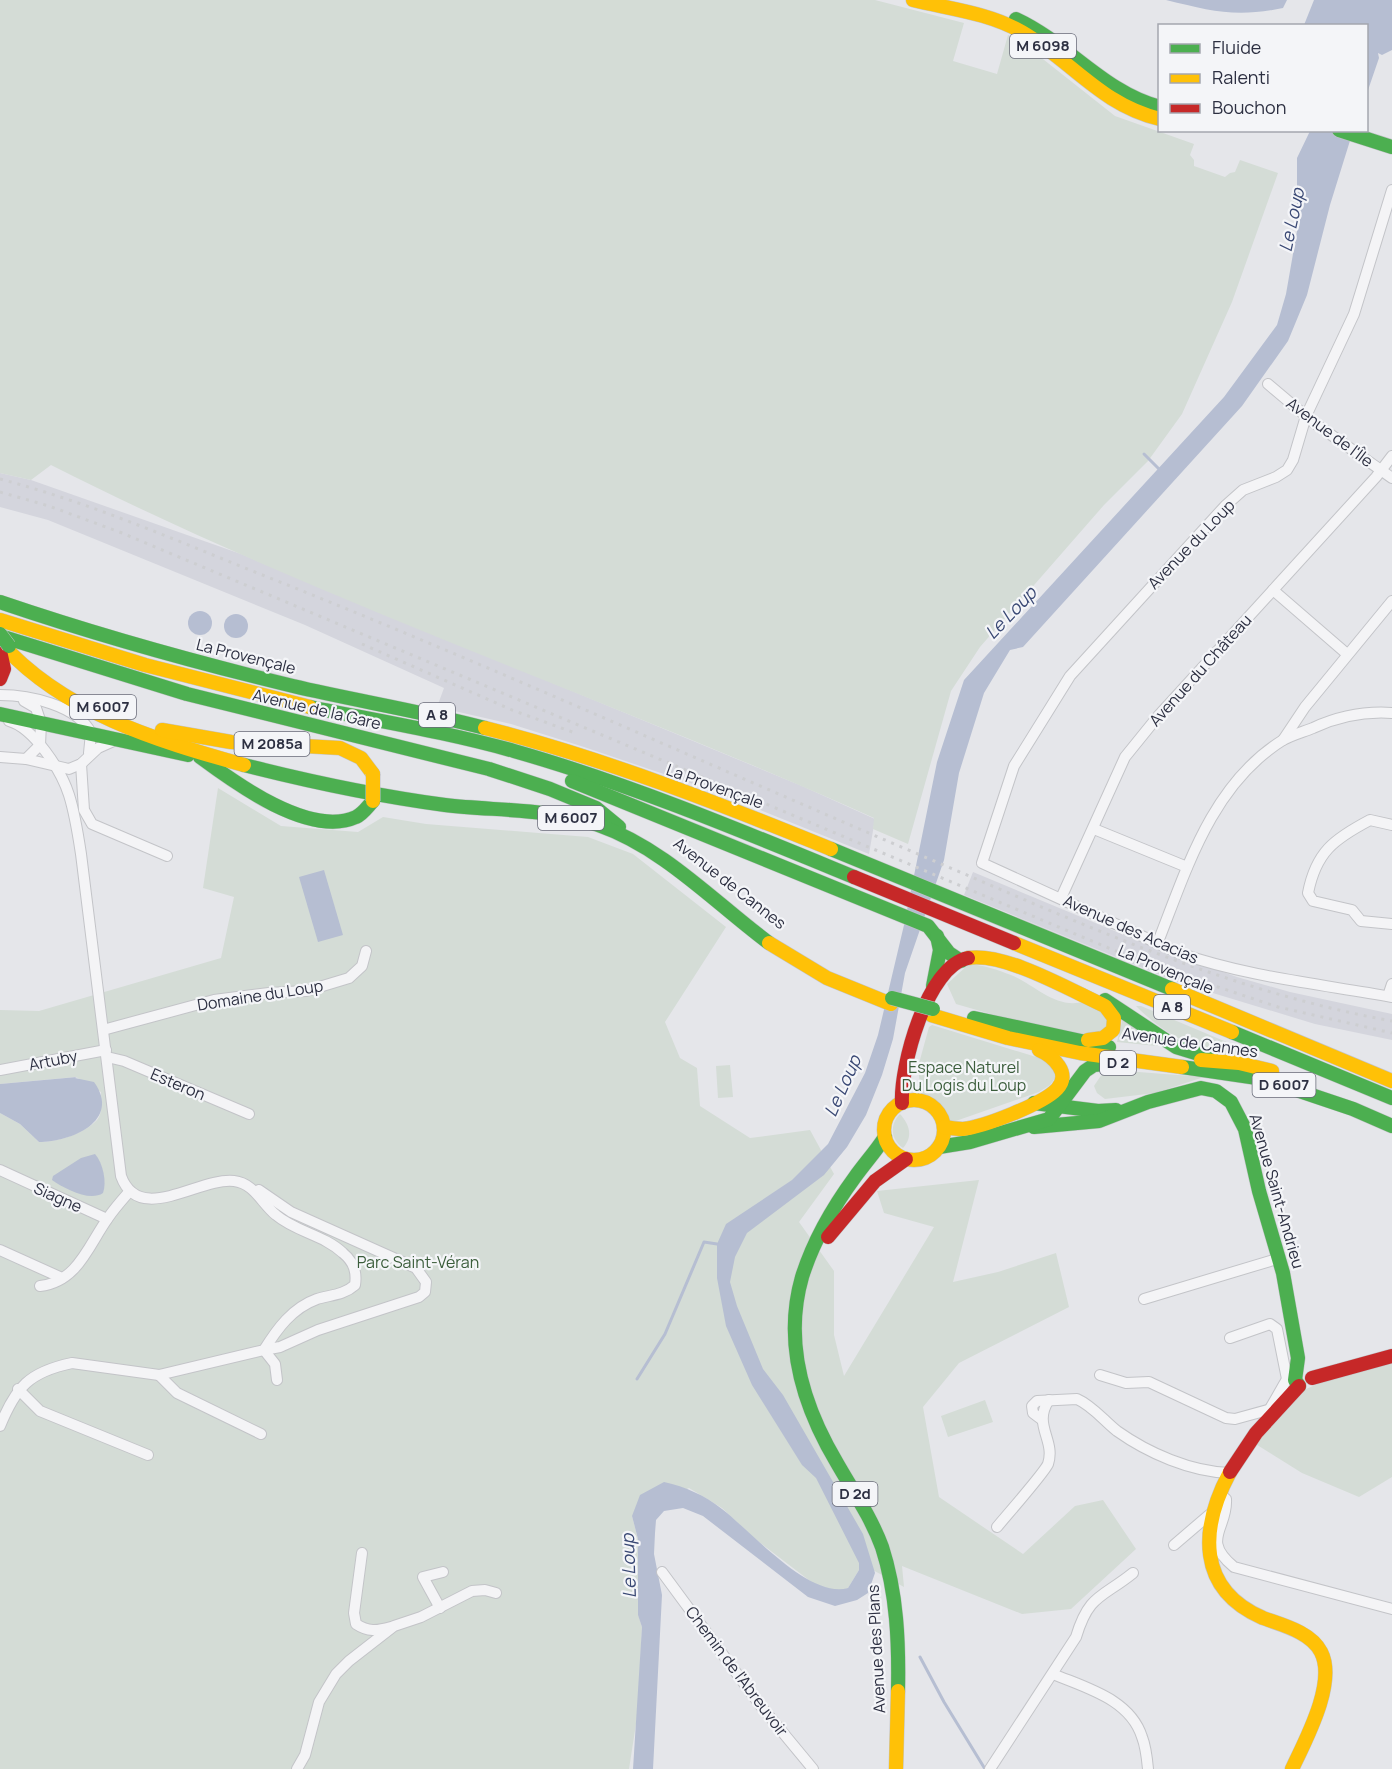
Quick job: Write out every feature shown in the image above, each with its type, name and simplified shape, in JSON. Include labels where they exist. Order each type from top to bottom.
[{"type":"main road","name":"M 6098","points":[[913,0],[983,17],[1021,31],[1109,99],[1134,114],[1158,119]]},
{"type":"main road","name":"M 6098","points":[[952,0],[1025,22],[1052,37],[1127,97],[1158,106]]},
{"type":"main road","points":[[1370,131],[1392,136]]},
{"type":"main road","points":[[1370,131],[1392,147]]},
{"type":"main road","name":"La Provençale","points":[[0,602],[106,638],[295,686],[421,711],[540,742],[710,800],[959,900],[1392,1081]]},
{"type":"main road","name":"La Provençale","points":[[0,620],[103,654],[292,702],[514,751],[608,781],[708,817],[953,916],[1392,1098]]},
{"type":"main road","points":[[0,678],[4,663],[2,642]]},
{"type":"main road","name":"Avenue de Cannes","points":[[2,642],[34,670],[56,684],[95,704],[198,744],[406,791],[560,809],[619,827],[674,857],[796,954],[852,987]]},
{"type":"main road","name":"Avenue de Cannes","points":[[2,642],[39,681],[128,726],[243,764],[405,798],[578,819],[597,825],[641,845],[792,959],[852,987],[1008,1038],[1080,1053],[1170,1065]]},
{"type":"main road","name":"Avenue de la Gare","points":[[2,642],[187,694],[444,756],[590,804],[614,818],[619,827]]},
{"type":"main road","name":"M 2085a","points":[[0,716],[200,757],[273,803],[294,814],[316,821],[338,823],[350,820],[364,812],[373,801],[375,789],[373,774],[361,758],[340,748],[231,742],[162,730]]},
{"type":"main road","points":[[417,728],[576,783],[925,924],[936,934],[950,953],[961,961]]},
{"type":"main road","points":[[200,757],[243,764]]},
{"type":"main road","points":[[902,1102],[903,1077],[909,1062],[920,1015],[933,986],[940,950],[936,934]]},
{"type":"main road","points":[[933,986],[948,968],[961,961],[975,957],[995,958],[1064,986],[1105,1006],[1114,1018],[1115,1026],[1108,1036],[1098,1040],[1076,1040]]},
{"type":"main road","points":[[1064,986],[1079,988],[1114,1004],[1186,1053],[1223,1061]]},
{"type":"main road","name":"Avenue de Cannes","points":[[932,1012],[1144,1053],[1223,1061],[1263,1068],[1392,1117]]},
{"type":"main road","points":[[1008,1038],[1052,1056],[1060,1065],[1061,1106],[1066,1117],[1076,1125],[1085,1110],[1075,1084]]},
{"type":"main road","points":[[909,1062],[911,1078],[921,1100]]},
{"type":"main road","name":"D 2","points":[[939,1147],[1029,1127],[1049,1119],[1090,1067],[1103,1063],[1170,1065]]},
{"type":"main road","name":"D 6007","points":[[1170,1065],[1264,1079],[1342,1105],[1392,1126]]},
{"type":"main road","name":"D 2","points":[[944,1127],[966,1128],[1034,1103],[1053,1093],[1061,1085]]},
{"type":"main road","name":"Avenue Saint-Andrieu","points":[[1029,1127],[1076,1125],[1108,1118],[1127,1109],[1185,1090],[1201,1088],[1216,1090],[1231,1102],[1245,1129],[1259,1191],[1280,1258],[1298,1358],[1304,1377]]},
{"type":"main road","points":[[921,1100],[934,1107],[944,1127],[939,1147],[923,1159],[906,1159],[890,1148],[885,1137],[888,1115],[902,1102],[921,1100]]},
{"type":"main road","name":"D 2","points":[[1034,1103],[1085,1110],[1127,1109]]},
{"type":"main road","name":"Avenue des Plans","points":[[885,1137],[849,1185],[808,1263],[793,1311],[794,1362],[809,1412],[871,1522],[888,1571],[896,1640],[896,1769]]},
{"type":"main road","name":"Avenue des Plans","points":[[808,1263],[857,1201],[892,1165],[906,1159]]},
{"type":"main road","points":[[1292,1769],[1324,1685],[1325,1668],[1321,1652],[1309,1639],[1244,1608],[1222,1591],[1213,1575],[1207,1554],[1209,1515],[1247,1442],[1272,1409],[1304,1377],[1392,1356]]},
{"type":"main road","name":"Avenue des Plans","points":[[892,1769],[896,1735]]},
{"type":"street","name":"Avenue du Loup","points":[[982,863],[1014,766],[1070,676],[1225,506],[1243,490],[1276,477],[1287,470],[1293,460],[1306,416],[1354,314],[1392,190]]},
{"type":"street","name":"Avenue de l'Île","points":[[1268,384],[1306,416],[1392,478]]},
{"type":"street","name":"Avenue du Château","points":[[1061,898],[1125,757],[1159,715],[1382,470],[1392,456]]},
{"type":"street","points":[[1273,590],[1347,654]]},
{"type":"street","points":[[1158,942],[1203,829],[1223,798],[1249,769],[1283,740],[1305,707],[1392,601]]},
{"type":"street","points":[[0,695],[20,696],[61,709],[79,718],[91,733],[89,753]]},
{"type":"street","points":[[0,700],[22,700],[32,704],[39,712],[40,745],[26,759]]},
{"type":"street","points":[[1283,740],[1338,717],[1374,711],[1392,713]]},
{"type":"street","points":[[0,716],[26,729],[54,766],[68,793]]},
{"type":"street","points":[[0,758],[26,759],[69,769],[81,764],[89,753],[118,739]]},
{"type":"street","points":[[81,764],[84,810],[92,824],[167,856]]},
{"type":"street","points":[[0,1426],[12,1397],[18,1389],[46,1371],[72,1363],[159,1375],[280,1347],[318,1330],[419,1297],[425,1292],[426,1282],[416,1268],[291,1212],[258,1190],[237,1181],[219,1181],[153,1200],[142,1199],[129,1192],[121,1176],[81,854],[68,793],[69,769]]},
{"type":"street","points":[[1392,825],[1370,820],[1330,845],[1313,868],[1308,893],[1313,900],[1352,910],[1361,921],[1392,924]]},
{"type":"street","points":[[1094,829],[1187,867]]},
{"type":"street","name":"Avenue des Acacias","points":[[982,863],[1179,953],[1234,970],[1390,997]]},
{"type":"street","name":"Domaine du Loup","points":[[103,1029],[214,1000],[269,993],[286,994],[316,988],[349,978],[362,966],[366,951]]},
{"type":"street","points":[[1390,997],[1392,984]]},
{"type":"street","name":"Artuby","points":[[0,1070],[106,1054]]},
{"type":"street","name":"Esteron","points":[[106,1054],[249,1114]]},
{"type":"street","name":"Siagne","points":[[0,1182],[5,1173],[107,1219]]},
{"type":"street","points":[[247,1186],[256,1192],[274,1214],[290,1226],[331,1243],[344,1253],[353,1263],[357,1275],[356,1285],[348,1291],[307,1303],[294,1312],[280,1324],[264,1350]]},
{"type":"street","points":[[40,1286],[52,1284],[75,1270],[93,1245],[107,1219],[129,1192]]},
{"type":"street","points":[[0,1250],[62,1278]]},
{"type":"street","points":[[1144,1299],[1280,1258]]},
{"type":"street","points":[[1100,1375],[1125,1383],[1149,1382],[1226,1418],[1235,1419],[1272,1409],[1287,1379],[1278,1329],[1270,1324],[1230,1338]]},
{"type":"street","points":[[264,1350],[275,1364],[277,1380]]},
{"type":"street","points":[[159,1375],[177,1393],[261,1434]]},
{"type":"street","points":[[18,1389],[39,1411],[148,1455]]},
{"type":"street","points":[[997,1527],[1048,1463],[1048,1445],[1041,1419],[1043,1409],[1049,1400],[1077,1399],[1116,1430],[1148,1450],[1212,1473],[1230,1473]]},
{"type":"street","points":[[1220,1494],[1226,1500],[1227,1508],[1218,1527],[1217,1542],[1222,1557],[1234,1567],[1392,1609]]},
{"type":"street","points":[[1174,1545],[1209,1515]]},
{"type":"street","points":[[362,1553],[354,1613],[356,1624],[365,1629],[378,1630],[394,1626],[440,1608],[472,1591],[485,1590],[496,1593]]},
{"type":"street","points":[[440,1608],[423,1577],[443,1572]]},
{"type":"street","name":"Chemin de l'Abreuvoir","points":[[662,1572],[760,1705],[813,1769]]},
{"type":"street","points":[[990,1769],[1076,1637],[1082,1618],[1095,1598],[1133,1572]]},
{"type":"street","points":[[297,1769],[305,1755],[319,1702],[336,1674],[394,1626]]},
{"type":"street","points":[[1053,1674],[1118,1702],[1135,1720],[1142,1736],[1148,1769]]},
{"type":"shaded area","points":[[0,473],[31,480],[241,554],[802,786],[875,819],[869,854],[708,789],[511,724],[437,707],[444,688],[305,625],[48,520],[0,507]]},
{"type":"shaded area","points":[[973,872],[1158,949],[1237,977],[1290,992],[1392,1014],[1392,1040],[1315,1024],[1180,983],[964,895]]},
{"type":"green space","points":[[0,0],[875,0],[964,23],[953,61],[997,74],[1008,35],[1015,37],[1115,116],[1194,144],[1190,155],[1194,160],[1194,166],[1225,177],[1235,172],[1240,160],[1278,173],[1232,302],[1182,414],[1148,461],[1104,505],[980,647],[951,691],[908,844],[873,829],[874,818],[668,730],[254,560],[51,465],[31,480],[0,473]]},
{"type":"green space","name":"Parc Saint-Véran","points":[[218,788],[281,826],[358,832],[383,817],[426,824],[588,837],[633,854],[726,927],[665,1022],[680,1058],[697,1068],[700,1106],[750,1138],[810,1130],[834,1174],[799,1222],[834,1271],[834,1335],[844,1376],[934,1227],[884,1213],[877,1191],[979,1180],[953,1282],[998,1272],[1056,1253],[1069,1307],[959,1363],[923,1407],[939,1497],[1023,1554],[1075,1506],[1103,1500],[1136,1549],[1071,1609],[1022,1614],[902,1566],[904,1587],[860,1563],[859,1570],[848,1588],[836,1592],[818,1587],[754,1538],[722,1508],[689,1488],[632,1516],[638,1539],[638,1614],[642,1627],[638,1711],[629,1769],[0,1769],[0,1113],[20,1124],[39,1142],[62,1139],[85,1129],[97,1120],[101,1110],[101,1092],[76,1077],[0,1084],[0,1010],[39,1011],[221,958],[234,897],[203,888]]},
{"type":"green space","points":[[969,964],[980,965],[1011,975],[1056,1000],[1065,1003],[1085,1001],[1104,1010],[1108,1021],[1104,1031],[1096,1037],[1015,1021],[956,1004],[947,984]]},
{"type":"green space","points":[[1136,1006],[1141,1006],[1255,1054],[1221,1053],[1190,1044],[1161,1027]]},
{"type":"green space","points":[[1119,1013],[1159,1043],[1157,1046],[1117,1042],[1122,1021]]},
{"type":"green space","name":"Espace Naturel Du Logis du Loup","points":[[932,1025],[1046,1060],[1053,1067],[1055,1078],[1050,1085],[1039,1092],[950,1123],[941,1110],[921,1095],[918,1067],[929,1027]]},
{"type":"green space","points":[[730,1065],[733,1097],[718,1098],[716,1066]]},
{"type":"green space","points":[[1104,1071],[1204,1077],[1155,1093],[1105,1099],[1097,1093],[1094,1086]]},
{"type":"green space","points":[[900,1114],[909,1131],[908,1140],[903,1148],[896,1141],[893,1132],[894,1123]]},
{"type":"green space","points":[[1392,1363],[1392,1477],[1359,1497],[1302,1473],[1254,1443],[1299,1392],[1320,1383]]},
{"type":"green space","points":[[985,1400],[993,1422],[948,1437],[941,1416]]},
{"type":"water","points":[[1166,0],[1287,0],[1283,8],[1237,13]]},
{"type":"water","points":[[1314,0],[1392,0],[1392,50],[1382,55],[1378,53],[1379,58],[1368,90],[1368,24],[1304,24]]},
{"type":"water","points":[[1310,132],[1353,132],[1330,205],[1307,295],[1288,341],[1242,406],[1023,647],[1010,650],[984,693],[959,773],[944,860],[905,973],[893,1039],[866,1115],[847,1147],[824,1175],[747,1233],[735,1257],[730,1282],[737,1306],[763,1369],[783,1395],[863,1534],[875,1573],[868,1593],[857,1600],[835,1606],[808,1597],[703,1516],[683,1508],[664,1511],[656,1520],[654,1554],[662,1595],[653,1769],[633,1769],[642,1627],[638,1615],[638,1539],[632,1516],[640,1495],[664,1482],[702,1496],[722,1509],[782,1561],[816,1584],[833,1589],[848,1588],[859,1570],[859,1563],[816,1478],[802,1465],[752,1385],[726,1326],[717,1278],[717,1244],[726,1224],[792,1180],[828,1144],[865,1073],[878,1035],[904,925],[937,762],[964,680],[1224,397],[1277,325],[1286,294],[1297,231],[1297,158]]},
{"type":"water","points":[[200,611],[209,614],[212,623],[209,632],[200,635],[191,632],[188,623],[191,614]]},
{"type":"water","points":[[236,614],[245,617],[248,626],[245,635],[236,638],[227,635],[224,626],[227,617]]},
{"type":"water","points":[[324,870],[343,935],[318,942],[299,877]]},
{"type":"water","points":[[77,1077],[75,1078],[94,1082],[101,1096],[102,1108],[89,1127],[78,1133],[52,1141],[39,1142],[20,1124],[0,1113],[0,1084]]},
{"type":"water","points":[[95,1154],[104,1173],[103,1193],[85,1195],[52,1180],[53,1176],[81,1158]]},
{"type":"waterway","points":[[1144,454],[1159,469]]},
{"type":"waterway","points":[[637,1379],[665,1334],[704,1242],[717,1244]]},
{"type":"waterway","points":[[920,1657],[944,1702],[985,1769]]},
{"type":"railway","points":[[0,479],[105,512],[360,614],[1109,935],[1220,976],[1277,994],[1392,1021]]},
{"type":"railway","points":[[0,492],[49,506],[122,533],[1137,960],[1278,1007],[1392,1033]]},
{"type":"railway","points":[[362,644],[512,710],[575,733]]},
{"type":"traffic: fast","points":[[1016,19],[1035,29],[1103,79],[1140,100],[1158,106]]},
{"type":"traffic: fast","points":[[1345,132],[1392,147]]},
{"type":"traffic: fast","points":[[0,602],[109,637],[219,667],[293,686],[485,728]]},
{"type":"traffic: fast","points":[[0,634],[9,646]]},
{"type":"traffic: fast","points":[[0,636],[187,694],[489,769],[550,789],[596,808],[619,827]]},
{"type":"traffic: fast","points":[[310,707],[463,738],[557,764],[686,809],[854,877]]},
{"type":"traffic: fast","points":[[0,714],[188,755]]},
{"type":"traffic: fast","points":[[200,757],[274,805],[317,820],[338,822],[356,817],[373,801]]},
{"type":"traffic: fast","points":[[244,765],[319,783],[394,797],[445,805],[541,813],[598,825],[645,847],[667,862],[769,943]]},
{"type":"traffic: fast","points":[[572,781],[928,926],[949,953],[961,961]]},
{"type":"traffic: fast","points":[[831,849],[1172,989]]},
{"type":"traffic: fast","points":[[933,986],[940,950],[937,936]]},
{"type":"traffic: fast","points":[[892,998],[933,1009]]},
{"type":"traffic: fast","points":[[1105,1000],[1176,1047],[1212,1058]]},
{"type":"traffic: fast","points":[[974,1018],[1109,1047]]},
{"type":"traffic: fast","points":[[1232,1032],[1392,1098]]},
{"type":"traffic: fast","points":[[939,1147],[970,1142],[1049,1119],[1085,1071],[1094,1065],[1113,1063]]},
{"type":"traffic: fast","points":[[1182,1067],[1264,1079],[1353,1109],[1392,1126]]},
{"type":"traffic: fast","points":[[1034,1127],[1099,1121],[1148,1102],[1201,1088],[1216,1091],[1231,1102],[1245,1129],[1259,1191],[1283,1273],[1298,1358],[1295,1380],[1299,1386]]},
{"type":"traffic: fast","points":[[1034,1103],[1098,1111],[1116,1110]]},
{"type":"traffic: fast","points":[[885,1137],[847,1188],[818,1238],[802,1277],[795,1326],[796,1350],[806,1397],[825,1441],[873,1525],[887,1564],[896,1618],[898,1691]]},
{"type":"traffic: slow","points":[[913,0],[983,16],[1022,32],[1121,104],[1158,118]]},
{"type":"traffic: slow","points":[[0,620],[145,665],[310,707]]},
{"type":"traffic: slow","points":[[0,642],[52,687],[113,721],[178,746],[244,765]]},
{"type":"traffic: slow","points":[[485,728],[617,767],[703,798],[831,849]]},
{"type":"traffic: slow","points":[[162,730],[231,742],[340,748],[361,758],[373,774]]},
{"type":"traffic: slow","points":[[373,774],[373,801]]},
{"type":"traffic: slow","points":[[769,943],[827,978],[891,1004]]},
{"type":"traffic: slow","points":[[1014,943],[1232,1032]]},
{"type":"traffic: slow","points":[[968,958],[983,958],[1018,966],[1105,1006],[1114,1018],[1113,1030],[1103,1038],[1088,1040]]},
{"type":"traffic: slow","points":[[1172,989],[1392,1081]]},
{"type":"traffic: slow","points":[[931,1015],[1008,1038],[1080,1053],[1182,1067]]},
{"type":"traffic: slow","points":[[944,1127],[963,1129],[984,1124],[1026,1108],[1050,1095],[1061,1083],[1062,1072],[1055,1061],[1039,1050]]},
{"type":"traffic: slow","points":[[1201,1060],[1239,1063],[1272,1071]]},
{"type":"traffic: slow","points":[[914,1100],[931,1105],[939,1113],[944,1130],[939,1147],[931,1155],[914,1160],[897,1155],[889,1147],[884,1130],[889,1113],[897,1105],[914,1100]]},
{"type":"traffic: slow","points":[[1230,1472],[1213,1514],[1210,1555],[1215,1574],[1225,1591],[1241,1606],[1310,1639],[1321,1652],[1325,1665],[1325,1679],[1317,1712],[1292,1769]]},
{"type":"traffic: slow","points":[[896,1769],[898,1691]]},
{"type":"traffic: jam","points":[[0,651],[4,669],[0,679]]},
{"type":"traffic: jam","points":[[854,877],[1014,943]]},
{"type":"traffic: jam","points":[[902,1103],[911,1043],[929,998],[940,979],[953,965],[968,958]]},
{"type":"traffic: jam","points":[[828,1237],[875,1181],[906,1159]]},
{"type":"traffic: jam","points":[[1312,1378],[1392,1356]]},
{"type":"traffic: jam","points":[[1230,1472],[1256,1433],[1299,1386]]},
{"type":"water label","name":"Le Loup","points":[[1292,220]]},
{"type":"water label","name":"Le Loup","points":[[1011,613]]},
{"type":"water label","name":"Le Loup","points":[[843,1086]]},
{"type":"water label","name":"Le Loup","points":[[629,1566]]}]
